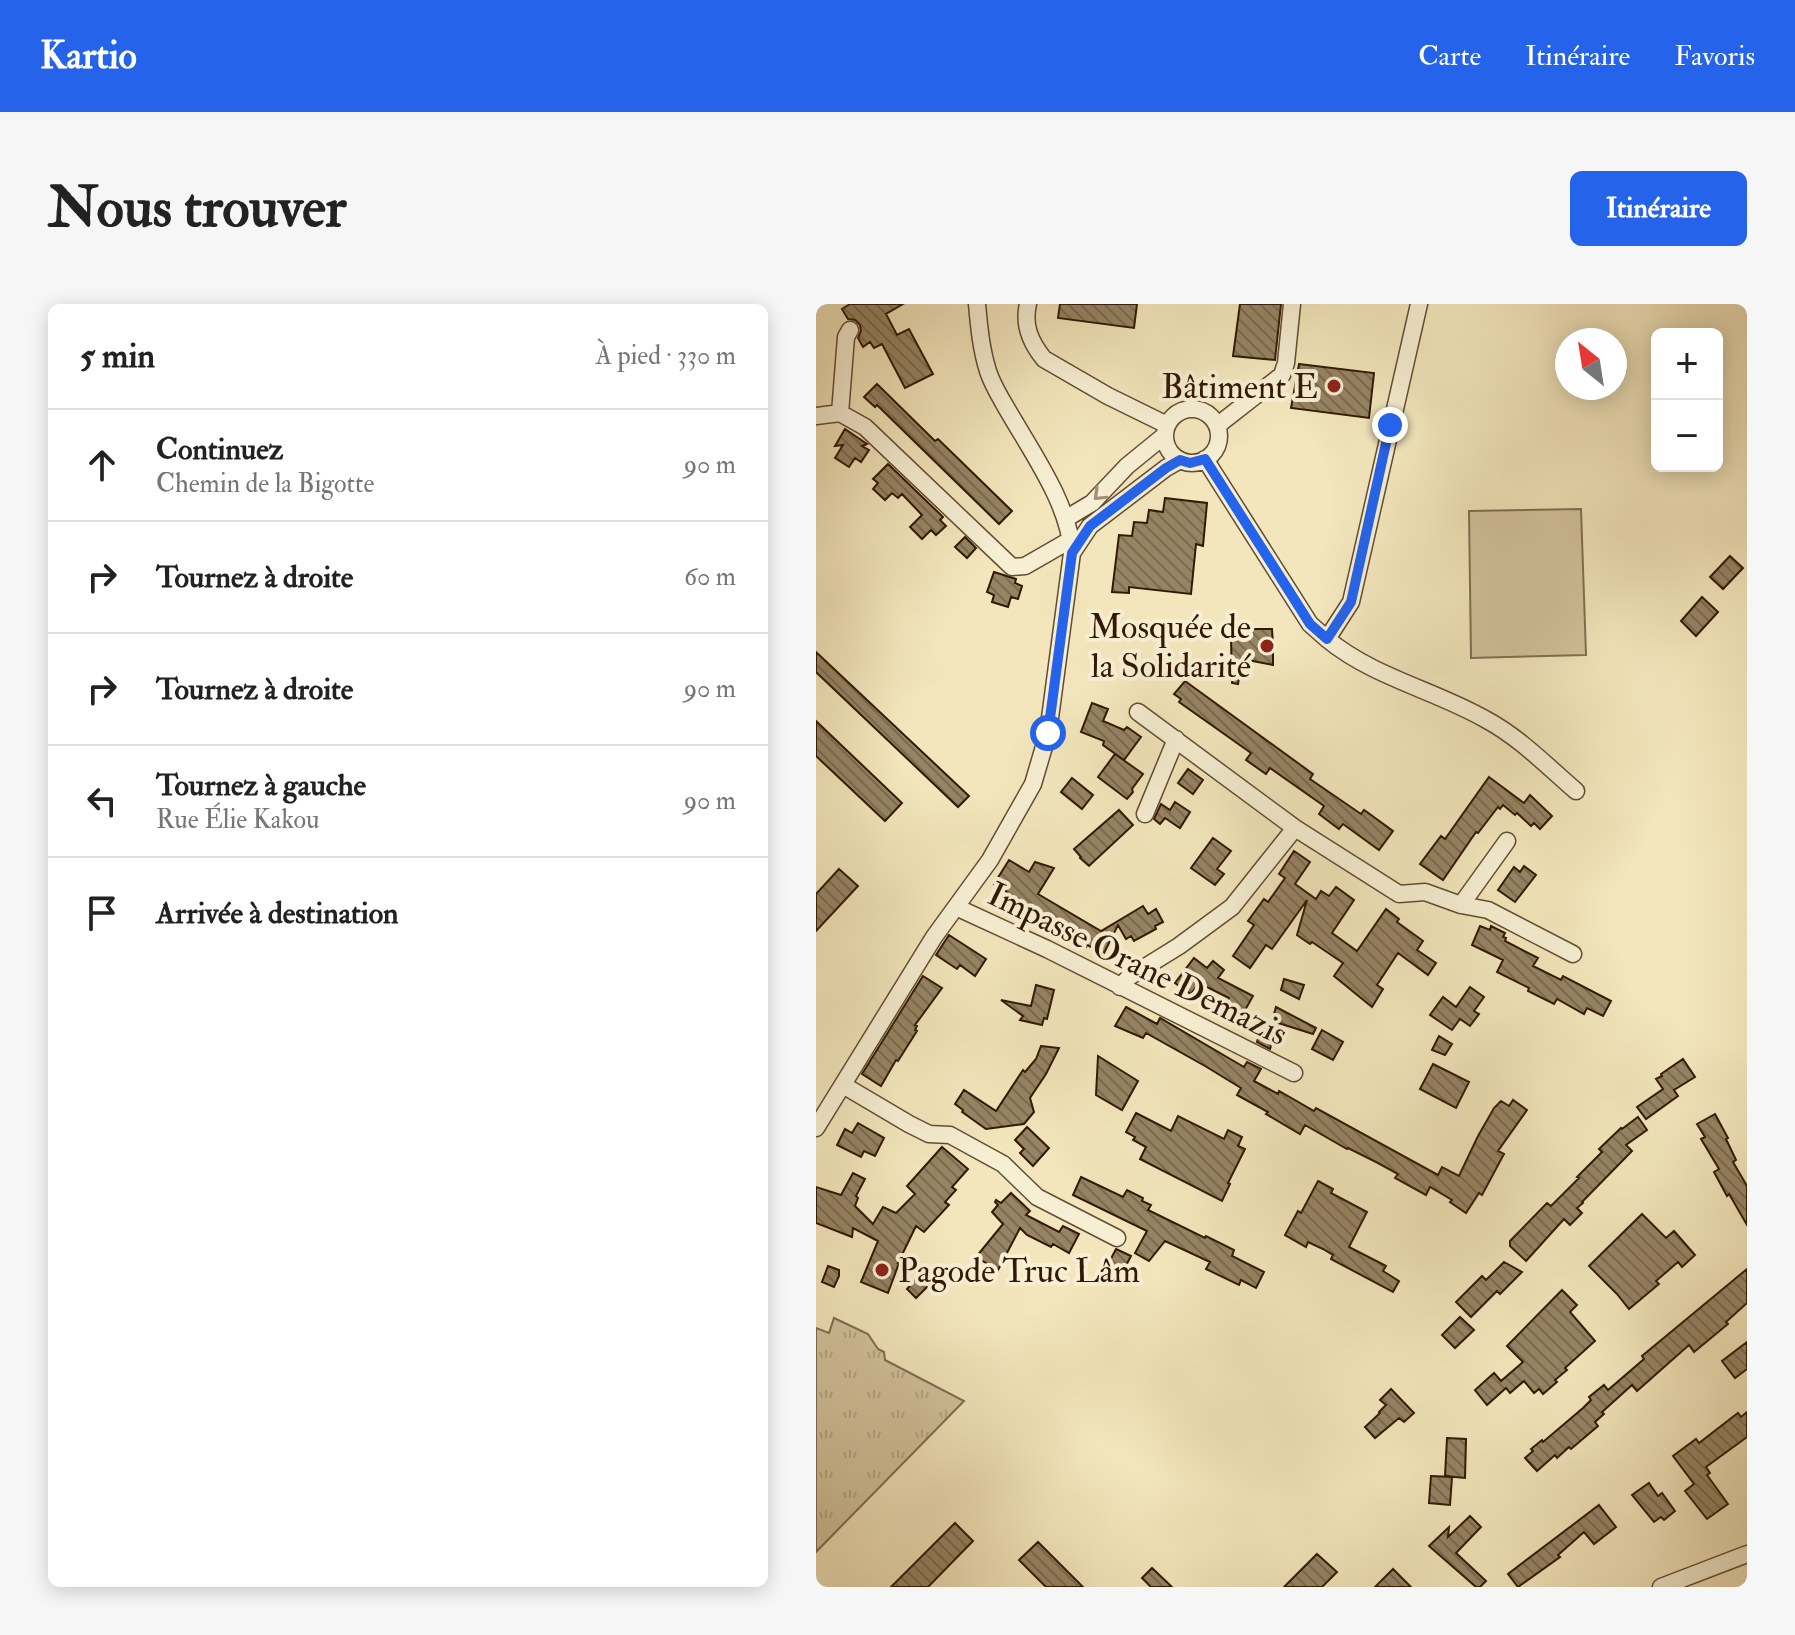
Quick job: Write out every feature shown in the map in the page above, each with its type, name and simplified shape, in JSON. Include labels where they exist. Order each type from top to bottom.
[{"type":"street","points":[[816,1128],[934,937],[990,860],[1033,784],[1048,733],[1072,546],[1067,518],[1057,497],[988,371],[977,304]]},
{"type":"street","points":[[1028,304],[1024,321],[1044,359],[1166,430]]},
{"type":"street","points":[[1218,425],[1282,375],[1292,304]]},
{"type":"street","points":[[1327,639],[1351,602],[1419,304]]},
{"type":"street","points":[[840,413],[846,337],[850,330]]},
{"type":"street","points":[[1067,518],[1092,503],[1166,430],[1174,415],[1194,408],[1204,411],[1218,425],[1220,437],[1214,451],[1205,459],[1190,463],[1180,460],[1169,450],[1166,430]]},
{"type":"street","points":[[816,416],[840,413],[865,427],[1012,567],[1025,566],[1072,546],[1090,526],[1180,460]]},
{"type":"street","points":[[1205,459],[1310,624],[1346,654],[1484,718],[1511,734],[1576,791]]},
{"type":"street","points":[[1138,712],[1295,828],[1399,894],[1425,892],[1461,905],[1488,910],[1573,954]]},
{"type":"street","points":[[1145,814],[1176,739]]},
{"type":"street","points":[[1120,987],[1129,977],[1179,946],[1232,907],[1295,828]]},
{"type":"street","points":[[1461,905],[1507,841]]},
{"type":"street","name":"Impasse Orane Demazis","points":[[956,907],[1047,949],[1294,1073]]},
{"type":"street","points":[[843,1085],[929,1134],[950,1135],[1003,1164],[1037,1197],[1117,1238]]},
{"type":"street","points":[[1661,1587],[1747,1554]]},
{"type":"green space","points":[[1581,509],[1586,655],[1471,658],[1469,511]]},
{"type":"green space","points":[[834,1318],[868,1334],[878,1349],[884,1352],[885,1360],[964,1401],[816,1552],[816,1328],[829,1333]]},
{"type":"building","points":[[850,304],[903,304],[886,314],[897,335],[909,329],[933,374],[905,388],[882,344],[874,348],[870,342],[863,347],[858,338],[860,325],[848,319],[842,309]]},
{"type":"building","points":[[1060,304],[1137,304],[1134,328],[1058,318]]},
{"type":"building","points":[[1240,304],[1281,304],[1275,360],[1233,356]]},
{"type":"building","name":"Bâtiment E","points":[[1299,364],[1374,373],[1369,418],[1291,408]]},
{"type":"building","points":[[877,384],[1012,511],[999,524],[877,405],[875,407],[864,397]]},
{"type":"building","points":[[845,429],[867,444],[862,446],[869,450],[861,462],[855,458],[849,467],[835,458],[843,445],[835,446]]},
{"type":"building","points":[[888,464],[943,517],[940,520],[946,526],[936,535],[931,530],[922,539],[910,527],[922,515],[902,494],[898,498],[892,493],[885,500],[873,489],[878,483],[873,479]]},
{"type":"building","points":[[1165,498],[1207,503],[1203,546],[1196,544],[1191,594],[1129,587],[1129,593],[1112,592],[1119,535],[1132,536],[1134,522],[1147,523],[1149,510],[1163,512]]},
{"type":"building","points":[[965,537],[976,548],[967,558],[955,547]]},
{"type":"building","points":[[1730,556],[1743,568],[1723,589],[1710,577]]},
{"type":"building","points":[[994,572],[1016,579],[1015,583],[1022,586],[1018,599],[1011,597],[1008,607],[992,602],[994,595],[987,592]]},
{"type":"building","points":[[1702,597],[1718,612],[1696,636],[1681,621]]},
{"type":"building","points":[[1237,629],[1272,629],[1273,645],[1273,665],[1242,659],[1238,684],[1232,683],[1231,638]]},
{"type":"building","points":[[816,652],[969,796],[958,807],[816,672]]},
{"type":"building","points":[[1185,681],[1313,774],[1310,779],[1361,814],[1364,810],[1393,831],[1379,850],[1343,824],[1339,829],[1319,814],[1324,806],[1270,768],[1266,774],[1246,760],[1251,753],[1179,702],[1181,699],[1174,694]]},
{"type":"building","points":[[1092,703],[1108,709],[1103,721],[1124,730],[1127,727],[1141,737],[1124,760],[1103,745],[1104,741],[1081,732]]},
{"type":"building","points":[[816,721],[902,803],[885,821],[816,756]]},
{"type":"building","points":[[1115,754],[1143,774],[1127,799],[1098,777]]},
{"type":"building","points":[[1188,769],[1203,780],[1193,794],[1178,783]]},
{"type":"building","points":[[1489,777],[1524,803],[1530,795],[1552,816],[1540,829],[1503,805],[1500,809],[1498,807],[1476,832],[1443,880],[1420,864],[1441,836],[1445,839]]},
{"type":"building","points":[[1072,778],[1093,795],[1082,809],[1061,792]]},
{"type":"building","points":[[1175,802],[1190,812],[1180,828],[1165,818],[1160,824],[1154,819],[1161,804],[1170,810]]},
{"type":"building","points":[[1119,810],[1133,825],[1089,866],[1074,849]]},
{"type":"building","points":[[1213,838],[1231,851],[1217,869],[1224,874],[1215,885],[1191,868]]},
{"type":"building","points":[[1294,851],[1310,862],[1295,884],[1316,899],[1321,891],[1329,896],[1336,887],[1354,900],[1332,933],[1357,951],[1386,909],[1399,919],[1397,922],[1423,941],[1417,950],[1436,963],[1428,975],[1398,953],[1377,985],[1383,989],[1372,1007],[1334,976],[1343,963],[1297,935],[1307,900],[1272,949],[1266,945],[1250,968],[1233,956],[1254,925],[1248,921],[1264,899],[1268,902],[1285,878],[1279,874]]},
{"type":"building","points":[[1009,860],[1029,872],[1035,862],[1054,868],[1038,894],[1101,931],[1143,906],[1148,914],[1156,909],[1163,922],[1134,941],[1131,936],[1126,939],[1118,925],[1104,953],[1086,947],[1034,923],[1038,917],[1025,908],[1027,904],[994,884]]},
{"type":"building","points":[[1524,866],[1536,875],[1515,902],[1498,890],[1514,867],[1520,872]]},
{"type":"building","points":[[839,869],[858,886],[816,931],[816,894]]},
{"type":"building","points":[[1480,926],[1490,930],[1491,926],[1505,933],[1505,941],[1538,958],[1533,966],[1561,980],[1563,976],[1611,1001],[1603,1016],[1587,1008],[1584,1014],[1557,999],[1554,1004],[1497,972],[1503,960],[1472,945]]},
{"type":"building","points":[[949,935],[986,959],[975,976],[960,965],[957,969],[936,955]]},
{"type":"building","points":[[1194,958],[1207,968],[1213,961],[1224,970],[1218,978],[1253,996],[1244,1012],[1226,1003],[1229,998],[1199,983],[1191,994],[1175,983]]},
{"type":"building","points":[[923,976],[942,988],[915,1025],[917,1031],[881,1086],[862,1074]]},
{"type":"building","points":[[1284,979],[1304,985],[1299,999],[1281,990]]},
{"type":"building","points":[[1036,985],[1054,990],[1047,1019],[1044,1018],[1042,1025],[1020,1020],[1023,1016],[1001,1000],[1031,1006]]},
{"type":"building","points":[[1470,987],[1484,997],[1474,1011],[1479,1014],[1470,1026],[1460,1019],[1452,1030],[1430,1015],[1443,997],[1456,1007]]},
{"type":"building","points":[[1126,1007],[1157,1024],[1160,1018],[1244,1067],[1247,1062],[1261,1069],[1254,1081],[1314,1111],[1316,1108],[1438,1175],[1442,1167],[1459,1176],[1478,1136],[1501,1101],[1509,1106],[1513,1100],[1527,1110],[1498,1151],[1504,1154],[1482,1195],[1479,1193],[1466,1213],[1430,1187],[1426,1195],[1395,1178],[1398,1174],[1305,1125],[1300,1134],[1237,1095],[1241,1088],[1146,1033],[1143,1038],[1115,1026]]},
{"type":"building","points":[[1276,1007],[1316,1028],[1313,1034],[1272,1021]]},
{"type":"building","points":[[1262,1025],[1276,1029],[1270,1049],[1257,1042]]},
{"type":"building","points":[[1322,1030],[1343,1042],[1333,1060],[1312,1049]]},
{"type":"building","points":[[1439,1036],[1452,1044],[1445,1055],[1432,1050]]},
{"type":"building","points":[[1041,1046],[1059,1048],[1030,1098],[1034,1112],[1024,1124],[986,1129],[955,1104],[964,1090],[996,1111],[1023,1070],[1025,1072],[1036,1059]]},
{"type":"building","points":[[1098,1056],[1138,1081],[1122,1110],[1096,1095]]},
{"type":"building","points":[[1683,1059],[1695,1077],[1674,1090],[1678,1096],[1646,1119],[1637,1107],[1663,1089],[1656,1079]]},
{"type":"building","points":[[1433,1064],[1469,1082],[1456,1108],[1420,1089]]},
{"type":"building","points":[[1136,1113],[1171,1131],[1178,1116],[1224,1139],[1228,1130],[1242,1137],[1238,1146],[1245,1149],[1222,1201],[1140,1159],[1146,1147],[1126,1132]]},
{"type":"building","points":[[1715,1114],[1728,1138],[1736,1160],[1733,1162],[1747,1186],[1747,1225],[1714,1172],[1719,1169],[1701,1139],[1705,1137],[1697,1124]]},
{"type":"building","points":[[1638,1117],[1647,1130],[1626,1145],[1632,1151],[1577,1208],[1582,1213],[1570,1225],[1564,1219],[1526,1261],[1510,1246],[1510,1241],[1547,1203],[1551,1206],[1579,1178],[1602,1152],[1599,1149]]},
{"type":"building","points":[[858,1123],[884,1138],[875,1156],[864,1151],[861,1157],[837,1145],[845,1129],[852,1133]]},
{"type":"building","points":[[1027,1127],[1049,1148],[1033,1166],[1020,1153],[1024,1149],[1015,1140]]},
{"type":"building","points":[[942,1147],[968,1169],[952,1187],[956,1190],[945,1202],[949,1205],[924,1232],[916,1226],[888,1293],[861,1282],[878,1241],[853,1228],[852,1237],[816,1223],[816,1187],[841,1195],[853,1173],[865,1179],[856,1196],[855,1206],[873,1224],[883,1207],[896,1213],[915,1194],[907,1186]]},
{"type":"building","points":[[1081,1177],[1123,1197],[1127,1190],[1151,1205],[1148,1210],[1234,1250],[1232,1256],[1264,1272],[1256,1288],[1241,1280],[1239,1285],[1206,1269],[1210,1262],[1165,1241],[1149,1261],[1135,1253],[1147,1231],[1073,1195]]},
{"type":"building","points":[[1318,1181],[1333,1189],[1331,1193],[1367,1212],[1349,1247],[1386,1266],[1383,1271],[1399,1281],[1393,1292],[1331,1259],[1333,1255],[1323,1249],[1308,1242],[1306,1247],[1285,1235]]},
{"type":"building","points":[[1011,1193],[1030,1211],[1026,1215],[1059,1232],[1063,1226],[1079,1234],[1069,1253],[1027,1235],[1020,1228],[998,1270],[976,1257],[1003,1224],[992,1212],[998,1205],[996,1200],[1001,1203]]},
{"type":"building","points":[[1642,1214],[1666,1238],[1674,1231],[1695,1255],[1682,1267],[1678,1262],[1656,1281],[1659,1284],[1629,1309],[1589,1266]]},
{"type":"building","points":[[1116,1249],[1131,1256],[1120,1277],[1105,1270]]},
{"type":"building","points":[[1504,1262],[1522,1272],[1471,1317],[1456,1302],[1482,1276],[1486,1280]]},
{"type":"building","points":[[828,1266],[839,1270],[834,1287],[822,1282]]},
{"type":"building","points":[[1747,1269],[1747,1303],[1726,1322],[1728,1324],[1694,1352],[1689,1345],[1637,1391],[1632,1385],[1602,1412],[1604,1414],[1595,1422],[1598,1426],[1571,1449],[1569,1447],[1557,1458],[1555,1455],[1537,1471],[1525,1458],[1533,1451],[1531,1449],[1583,1408],[1591,1400],[1589,1397],[1604,1385],[1608,1390],[1644,1359],[1642,1356]]},
{"type":"building","points":[[922,1272],[933,1281],[916,1298],[907,1289]]},
{"type":"building","points":[[1562,1290],[1577,1305],[1570,1312],[1595,1341],[1565,1368],[1567,1370],[1555,1380],[1557,1382],[1543,1394],[1539,1389],[1534,1393],[1524,1381],[1510,1393],[1506,1388],[1487,1405],[1475,1390],[1494,1373],[1501,1381],[1523,1362],[1507,1346]]},
{"type":"building","points":[[1460,1317],[1474,1330],[1455,1348],[1442,1335]]},
{"type":"building","points":[[1747,1342],[1747,1369],[1735,1378],[1722,1361]]},
{"type":"building","points":[[1391,1389],[1414,1413],[1404,1422],[1399,1418],[1375,1438],[1365,1427],[1386,1405],[1380,1400]]},
{"type":"building","points":[[1747,1412],[1747,1437],[1706,1467],[1710,1473],[1707,1475],[1728,1504],[1707,1519],[1685,1491],[1694,1484],[1673,1456],[1696,1439],[1699,1443],[1738,1413],[1741,1417]]},
{"type":"building","points":[[1447,1438],[1466,1439],[1465,1478],[1445,1476]]},
{"type":"building","points":[[1431,1476],[1452,1477],[1450,1505],[1429,1503]]},
{"type":"building","points":[[1649,1483],[1658,1496],[1662,1493],[1675,1511],[1664,1520],[1661,1517],[1654,1522],[1632,1495]]},
{"type":"building","points":[[1599,1505],[1616,1527],[1594,1544],[1584,1532],[1558,1555],[1560,1557],[1518,1587],[1508,1574]]},
{"type":"building","points":[[1470,1516],[1481,1527],[1456,1553],[1486,1581],[1480,1587],[1476,1587],[1429,1546],[1449,1527],[1448,1537]]},
{"type":"building","points":[[955,1523],[973,1541],[928,1587],[891,1587]]},
{"type":"building","points":[[1038,1542],[1083,1587],[1046,1587],[1019,1560]]},
{"type":"building","points":[[1317,1554],[1337,1572],[1322,1587],[1284,1587]]},
{"type":"building","points":[[1152,1568],[1172,1587],[1151,1587],[1142,1578]]},
{"type":"building","points":[[1393,1569],[1411,1587],[1375,1587]]},
{"type":"place","name":"Bâtiment E","points":[[1334,386]]},
{"type":"place","name":"Mosquée de la Solidarité","points":[[1267,646]]},
{"type":"place","name":"Pagode Truc Lâm","points":[[882,1270]]},
{"type":"route","points":[[1048,733],[1072,553],[1090,526],[1166,468],[1180,460],[1190,463],[1205,459],[1310,624],[1327,639],[1351,602],[1390,425]]}]
